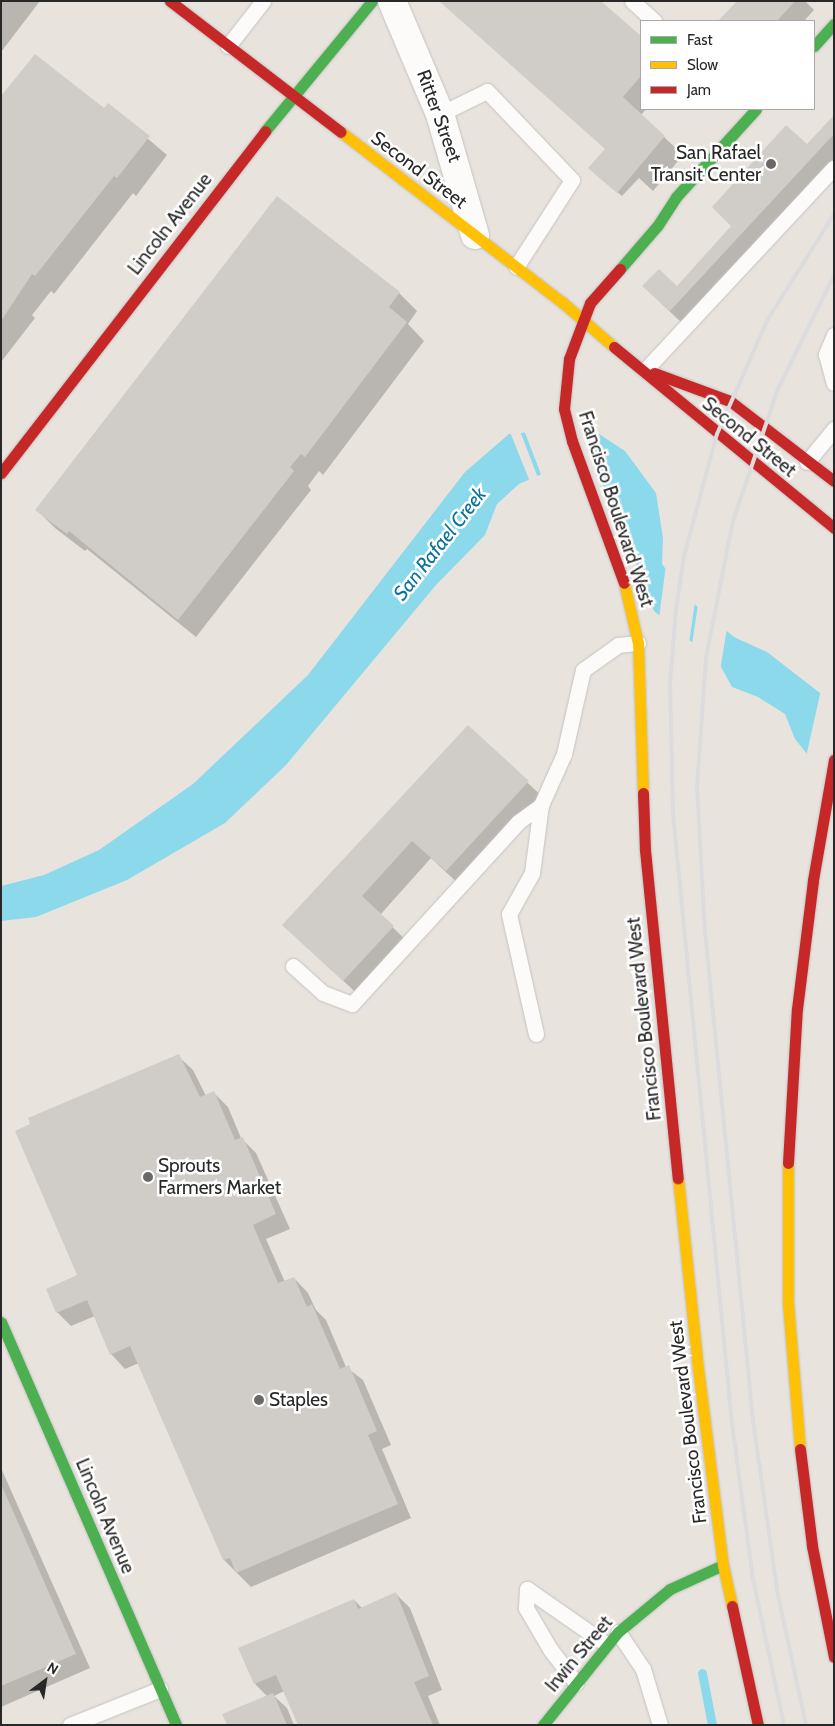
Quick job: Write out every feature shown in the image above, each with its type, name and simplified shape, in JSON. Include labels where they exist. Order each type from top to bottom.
[{"type":"main road","name":"Second Street","points":[[170,1],[582,318],[645,370],[687,409],[834,528]]},
{"type":"main road","name":"Lincoln Avenue","points":[[1,473],[292,96],[372,1]]},
{"type":"main road","points":[[815,45],[834,24]]},
{"type":"main road","name":"Francisco Boulevard West","points":[[755,110],[676,197],[658,225],[600,289],[582,318],[565,378],[564,409],[568,430],[624,582],[638,643],[646,867],[697,1360],[723,1565],[758,1725]]},
{"type":"main road","name":"Second Street","points":[[645,370],[730,401],[834,482]]},
{"type":"main road","points":[[834,760],[823,820],[797,1010],[786,1204],[788,1304],[796,1420],[812,1546],[834,1657]]},
{"type":"main road","name":"Lincoln Avenue","points":[[1,1322],[176,1725]]},
{"type":"main road","name":"Irwin Street","points":[[543,1725],[606,1644],[618,1632],[670,1589],[723,1565]]},
{"type":"street","name":"Ritter Street","points":[[392,1],[440,114],[475,235]]},
{"type":"lane","points":[[228,46],[264,1]]},
{"type":"lane","points":[[632,1],[653,20]]},
{"type":"lane","points":[[440,114],[487,91],[572,180],[516,267]]},
{"type":"lane","points":[[645,370],[834,167]]},
{"type":"lane","points":[[834,335],[826,354],[834,383]]},
{"type":"lane","points":[[807,462],[834,429]]},
{"type":"lane","points":[[536,1034],[509,914],[532,873],[541,805],[564,754],[583,670],[618,645],[638,643]]},
{"type":"lane","points":[[293,966],[324,993],[352,1004],[518,822],[541,805]]},
{"type":"lane","points":[[576,1683],[550,1649],[526,1608],[527,1589],[606,1644]]},
{"type":"lane","points":[[618,1632],[643,1669],[660,1725]]},
{"type":"lane","points":[[70,1725],[160,1689]]},
{"type":"water","name":"San Rafael Creek","points":[[551,430],[596,432],[625,451],[656,493],[663,538],[662,564],[687,598],[734,637],[767,652],[820,693],[834,709],[834,788],[795,739],[785,714],[758,697],[732,687],[720,665],[654,611],[613,504],[598,476],[562,465],[519,484],[497,504],[485,535],[436,585],[286,765],[225,823],[127,880],[36,917],[1,921],[1,886],[44,875],[99,850],[193,784],[308,675],[465,472],[509,434]]},
{"type":"pier","points":[[551,427],[592,429],[600,484],[597,478],[562,468],[542,477],[524,430]]},
{"type":"pier","points":[[520,431],[538,478],[530,482],[510,432]]},
{"type":"pier","points":[[666,565],[695,601],[689,643],[659,618]]},
{"type":"pier","points":[[698,604],[727,628],[720,671],[692,645]]},
{"type":"pier","points":[[821,690],[834,705],[834,791],[806,757]]},
{"type":"building","points":[[439,1],[601,1],[640,35],[640,77],[623,97],[665,136],[617,193],[588,168],[605,149]]},
{"type":"building","points":[[737,1],[795,1],[778,20],[719,20]]},
{"type":"building","points":[[35,54],[104,108],[108,103],[150,136],[117,178],[114,176],[35,276],[32,274],[1,321],[1,96]]},
{"type":"building","points":[[834,115],[834,134],[670,311],[642,286],[659,269],[677,286],[731,226],[712,207],[786,125],[807,144]]},
{"type":"building","points":[[277,196],[400,292],[389,307],[407,322],[305,457],[301,454],[290,467],[294,471],[178,620],[69,531],[67,534],[35,510]]},
{"type":"building","points":[[468,725],[529,781],[446,871],[412,841],[362,896],[394,926],[343,981],[282,925]]},
{"type":"building","points":[[179,1054],[200,1097],[214,1091],[235,1140],[243,1137],[276,1214],[253,1225],[278,1283],[294,1277],[307,1307],[312,1304],[340,1369],[349,1365],[377,1431],[368,1435],[398,1504],[236,1573],[230,1558],[223,1560],[130,1346],[110,1355],[87,1300],[56,1313],[46,1289],[77,1275],[15,1131],[30,1124],[28,1118]]},
{"type":"building","points":[[1,1484],[76,1654],[1,1686]]},
{"type":"building","points":[[396,1592],[429,1676],[414,1682],[433,1725],[298,1725],[276,1675],[254,1684],[238,1648],[354,1599],[358,1609]]},
{"type":"building","points":[[273,1693],[287,1725],[227,1725],[222,1714]]},
{"type":"waterway","points":[[702,1673],[712,1725]]},
{"type":"railway","points":[[784,1725],[753,1579],[732,1424],[673,813],[670,684],[676,610],[684,556],[717,434],[768,319],[834,214]]},
{"type":"railway","points":[[806,1725],[778,1596],[753,1420],[705,934],[697,787],[706,657],[733,521],[778,389],[834,275]]},
{"type":"traffic: fast","points":[[265,131],[372,1]]},
{"type":"traffic: fast","points":[[815,45],[834,24]]},
{"type":"traffic: fast","points":[[620,269],[658,225],[676,197],[755,110]]},
{"type":"traffic: fast","points":[[1,1322],[176,1725]]},
{"type":"traffic: fast","points":[[543,1725],[618,1632],[670,1589],[723,1565]]},
{"type":"traffic: slow","points":[[341,132],[562,302],[614,347]]},
{"type":"traffic: slow","points":[[624,583],[638,643],[643,793]]},
{"type":"traffic: slow","points":[[788,1163],[788,1303],[800,1449]]},
{"type":"traffic: slow","points":[[678,1178],[697,1360],[723,1565],[732,1606]]},
{"type":"traffic: jam","points":[[170,1],[341,132]]},
{"type":"traffic: jam","points":[[1,473],[265,131]]},
{"type":"traffic: jam","points":[[620,269],[590,303],[569,359],[564,409],[572,441],[624,583]]},
{"type":"traffic: jam","points":[[614,347],[834,528]]},
{"type":"traffic: jam","points":[[654,373],[730,401],[834,481]]},
{"type":"traffic: jam","points":[[788,1163],[797,1009],[813,880],[834,760]]},
{"type":"traffic: jam","points":[[643,793],[645,850],[678,1178]]},
{"type":"traffic: jam","points":[[800,1449],[812,1546],[834,1657]]},
{"type":"traffic: jam","points":[[732,1606],[758,1725]]},
{"type":"place","name":"San Rafael Transit Center","points":[[771,164]]},
{"type":"place","name":"Sprouts Farmers Market","points":[[148,1177]]},
{"type":"place","name":"Staples","points":[[259,1400]]}]
